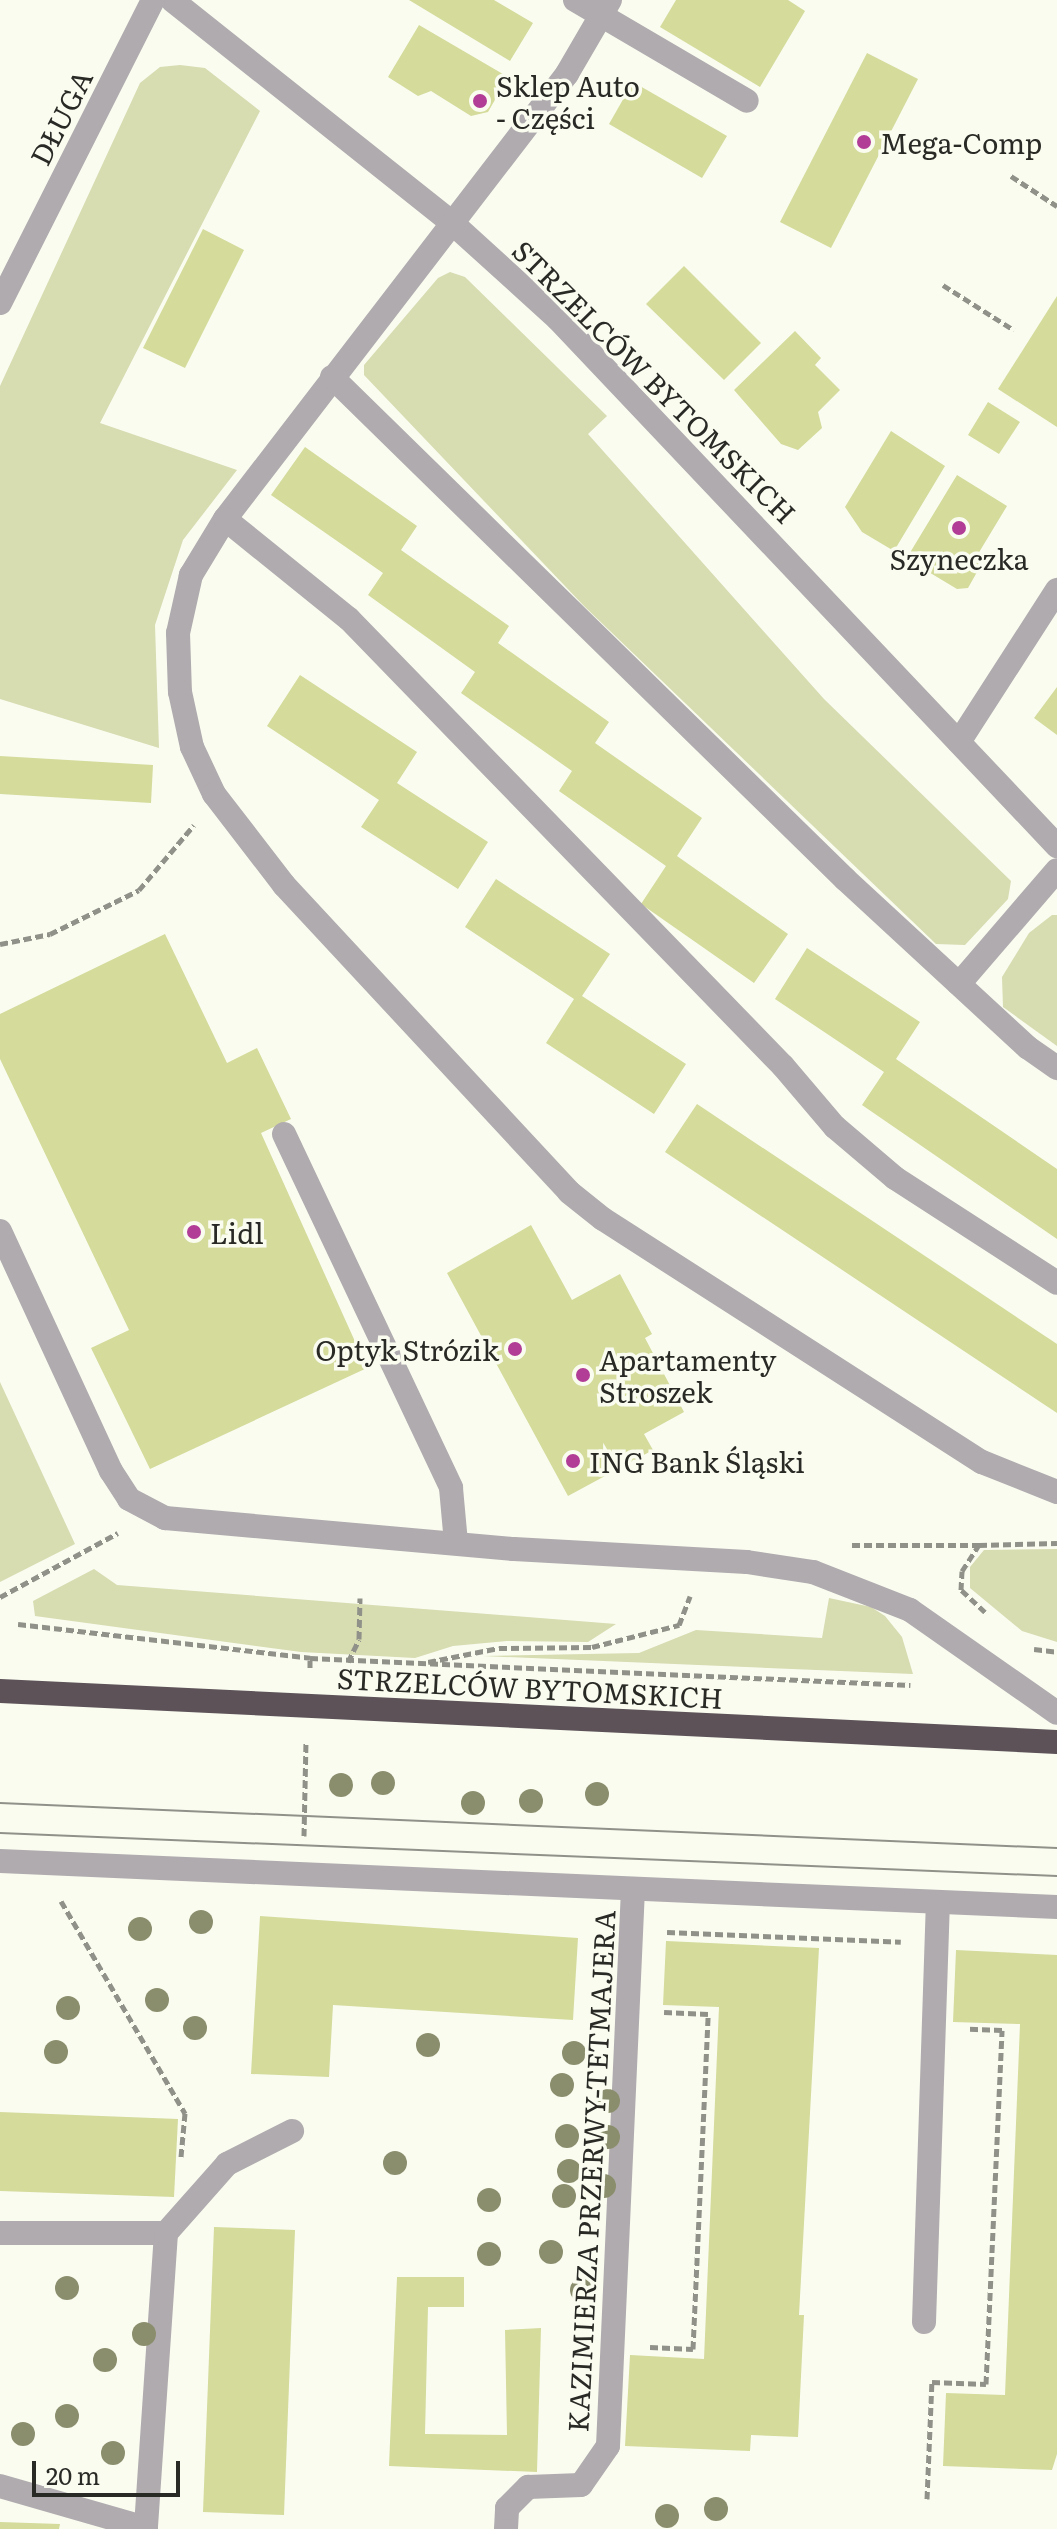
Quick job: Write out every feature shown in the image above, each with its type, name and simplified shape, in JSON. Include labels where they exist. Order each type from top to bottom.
[{"type":"highway","name":"STRZELCÓW BYTOMSKICH","points":[[0,1691],[1057,1742]]},
{"type":"street","name":"DŁUGA","points":[[0,303],[153,0]]},
{"type":"street","name":"STRZELCÓW BYTOMSKICH","points":[[172,0],[450,221],[558,319],[1057,846]]},
{"type":"street","points":[[575,0],[606,8],[747,101]]},
{"type":"street","points":[[606,8],[567,74],[450,221],[225,519],[191,575],[178,633],[183,706],[192,747],[214,794],[284,885],[569,1192],[982,1462],[1057,1492]]},
{"type":"street","points":[[332,377],[845,879],[959,984],[1057,1068]]},
{"type":"street","points":[[225,519],[349,619],[783,1066],[835,1127],[895,1178],[1057,1283]]},
{"type":"street","points":[[959,742],[1057,590]]},
{"type":"street","points":[[959,984],[1057,870]]},
{"type":"street","points":[[284,1134],[451,1488],[456,1543]]},
{"type":"street","points":[[0,1231],[111,1471],[129,1499],[165,1518],[813,1572],[859,1586],[951,1634],[982,1664],[1052,1711]]},
{"type":"street","points":[[0,1861],[1057,1907]]},
{"type":"street","name":"KAZIMIERZA PRZERWY-TETMAJERA","points":[[506,2529],[507,2508],[528,2487],[581,2485],[608,2446],[633,1890]]},
{"type":"street","points":[[924,2322],[938,1902]]},
{"type":"street","points":[[0,2486],[147,2529],[166,2233],[227,2164],[292,2131]]},
{"type":"street","points":[[0,2233],[166,2233]]},
{"type":"path","points":[[1011,176],[1057,206]]},
{"type":"path","points":[[943,285],[1014,330]]},
{"type":"path","points":[[0,944],[50,934],[139,890],[174,854],[214,794]]},
{"type":"path","points":[[838,1544],[1057,1543]]},
{"type":"path","points":[[979,1545],[962,1571],[961,1590],[997,1621]]},
{"type":"path","points":[[0,1597],[84,1555]]},
{"type":"path","points":[[425,1663],[454,1653],[499,1648],[592,1647],[679,1625],[694,1588],[696,1560]]},
{"type":"path","points":[[348,1662],[359,1639],[360,1598]]},
{"type":"path","points":[[18,1624],[310,1658]]},
{"type":"path","points":[[1021,1640],[1033,1649],[1057,1652]]},
{"type":"path","points":[[58,1897],[185,2113],[180,2170]]},
{"type":"path","points":[[659,1932],[935,1944]]},
{"type":"path","points":[[639,2347],[693,2349],[708,2014],[655,2012]]},
{"type":"path","points":[[927,2499],[932,2382],[986,2384],[1002,2030],[962,2029]]},
{"type":"green space","points":[[180,65],[205,68],[260,111],[100,423],[237,470],[183,540],[155,625],[159,748],[0,699],[0,386],[140,83],[160,67]]},
{"type":"green space","points":[[450,272],[465,277],[607,416],[588,434],[824,699],[1011,881],[1008,899],[965,945],[936,944],[584,606],[364,375],[364,365],[438,278]]},
{"type":"green space","points":[[1052,915],[1057,915],[1057,1046],[1003,1007],[1002,977],[1029,933]]},
{"type":"green space","points":[[0,1382],[75,1544],[0,1582]]},
{"type":"green space","points":[[1057,1549],[1057,1642],[1022,1631],[970,1588],[970,1567],[984,1550]]},
{"type":"green space","points":[[94,1569],[117,1585],[616,1624],[588,1642],[507,1641],[453,1646],[415,1658],[301,1652],[35,1616],[33,1601]]},
{"type":"green space","points":[[829,1598],[871,1607],[885,1616],[902,1637],[913,1674],[482,1656],[639,1653],[696,1630],[822,1638]]},
{"type":"building","points":[[409,0],[494,0],[533,23],[510,61]]},
{"type":"building","points":[[676,0],[788,0],[805,11],[760,87],[660,27]]},
{"type":"building","points":[[419,25],[508,77],[488,112],[471,116],[431,91],[418,96],[388,77]]},
{"type":"building","points":[[867,53],[918,79],[831,248],[780,222]]},
{"type":"building","points":[[633,82],[727,136],[702,178],[609,124]]},
{"type":"building","points":[[203,229],[244,250],[185,368],[143,348]]},
{"type":"building","points":[[684,266],[761,343],[724,380],[646,304]]},
{"type":"building","points":[[1057,296],[1057,427],[998,389]]},
{"type":"building","points":[[795,331],[821,358],[815,365],[840,390],[818,412],[822,428],[798,450],[781,444],[734,390]]},
{"type":"building","points":[[988,402],[1020,422],[999,454],[968,435]]},
{"type":"building","points":[[891,431],[945,466],[894,551],[862,532],[845,507]]},
{"type":"building","points":[[305,447],[417,526],[401,550],[509,626],[498,643],[609,722],[595,743],[702,818],[677,856],[788,934],[754,983],[641,904],[666,866],[559,791],[572,771],[461,693],[475,672],[368,595],[383,573],[271,495]]},
{"type":"building","name":"Szyneczka","points":[[957,475],[1007,506],[978,554],[985,558],[968,588],[957,589],[912,562],[911,551]]},
{"type":"building","points":[[300,675],[417,752],[397,783],[488,842],[458,889],[361,827],[379,800],[267,726]]},
{"type":"building","points":[[1057,687],[1057,735],[1034,718]]},
{"type":"building","points":[[0,756],[153,765],[151,803],[0,794]]},
{"type":"building","points":[[496,879],[610,954],[582,996],[686,1064],[654,1114],[546,1043],[574,999],[465,927]]},
{"type":"building","name":"Lidl","points":[[165,934],[227,1063],[257,1048],[291,1119],[261,1133],[367,1368],[150,1469],[91,1348],[129,1330],[0,1059],[0,1014]]},
{"type":"building","points":[[807,948],[920,1022],[896,1059],[1057,1169],[1057,1239],[862,1105],[884,1072],[775,999]]},
{"type":"building","points":[[697,1104],[1057,1344],[1057,1413],[665,1152]]},
{"type":"building","name":"Apartamenty Stroszek","points":[[531,1225],[572,1300],[620,1274],[652,1334],[645,1338],[684,1412],[644,1434],[653,1450],[568,1496],[447,1273]]},
{"type":"building","points":[[260,1916],[578,1938],[573,2020],[333,2005],[329,2077],[251,2074]]},
{"type":"building","points":[[666,1941],[819,1948],[799,2315],[804,2315],[798,2437],[751,2435],[750,2451],[625,2446],[630,2355],[704,2359],[719,2007],[663,2005]]},
{"type":"building","points":[[956,1950],[1057,1955],[1057,2454],[1052,2470],[943,2466],[946,2393],[1005,2395],[1020,2024],[953,2022]]},
{"type":"building","points":[[0,2112],[178,2119],[174,2197],[0,2191]]},
{"type":"building","points":[[214,2227],[295,2230],[284,2515],[203,2512]]},
{"type":"building","points":[[397,2277],[464,2277],[464,2307],[428,2307],[425,2434],[507,2435],[505,2330],[541,2328],[537,2472],[389,2466]]},
{"type":"building","points":[[0,2522],[60,2524],[59,2529],[0,2529]]},
{"type":"tram line","points":[[0,1803],[1057,1848]]},
{"type":"tram line","points":[[0,1833],[1057,1876]]},
{"type":"place","name":"Sklep Auto - Części","points":[[480,101]]},
{"type":"place","name":"Mega-Comp","points":[[864,142]]},
{"type":"place","name":"Szyneczka","points":[[959,528]]},
{"type":"place","name":"Lidl","points":[[194,1232]]},
{"type":"place","name":"Optyk Strózik","points":[[515,1349]]},
{"type":"place","name":"Apartamenty Stroszek","points":[[583,1375]]},
{"type":"place","name":"ING Bank Śląski","points":[[573,1461]]}]
